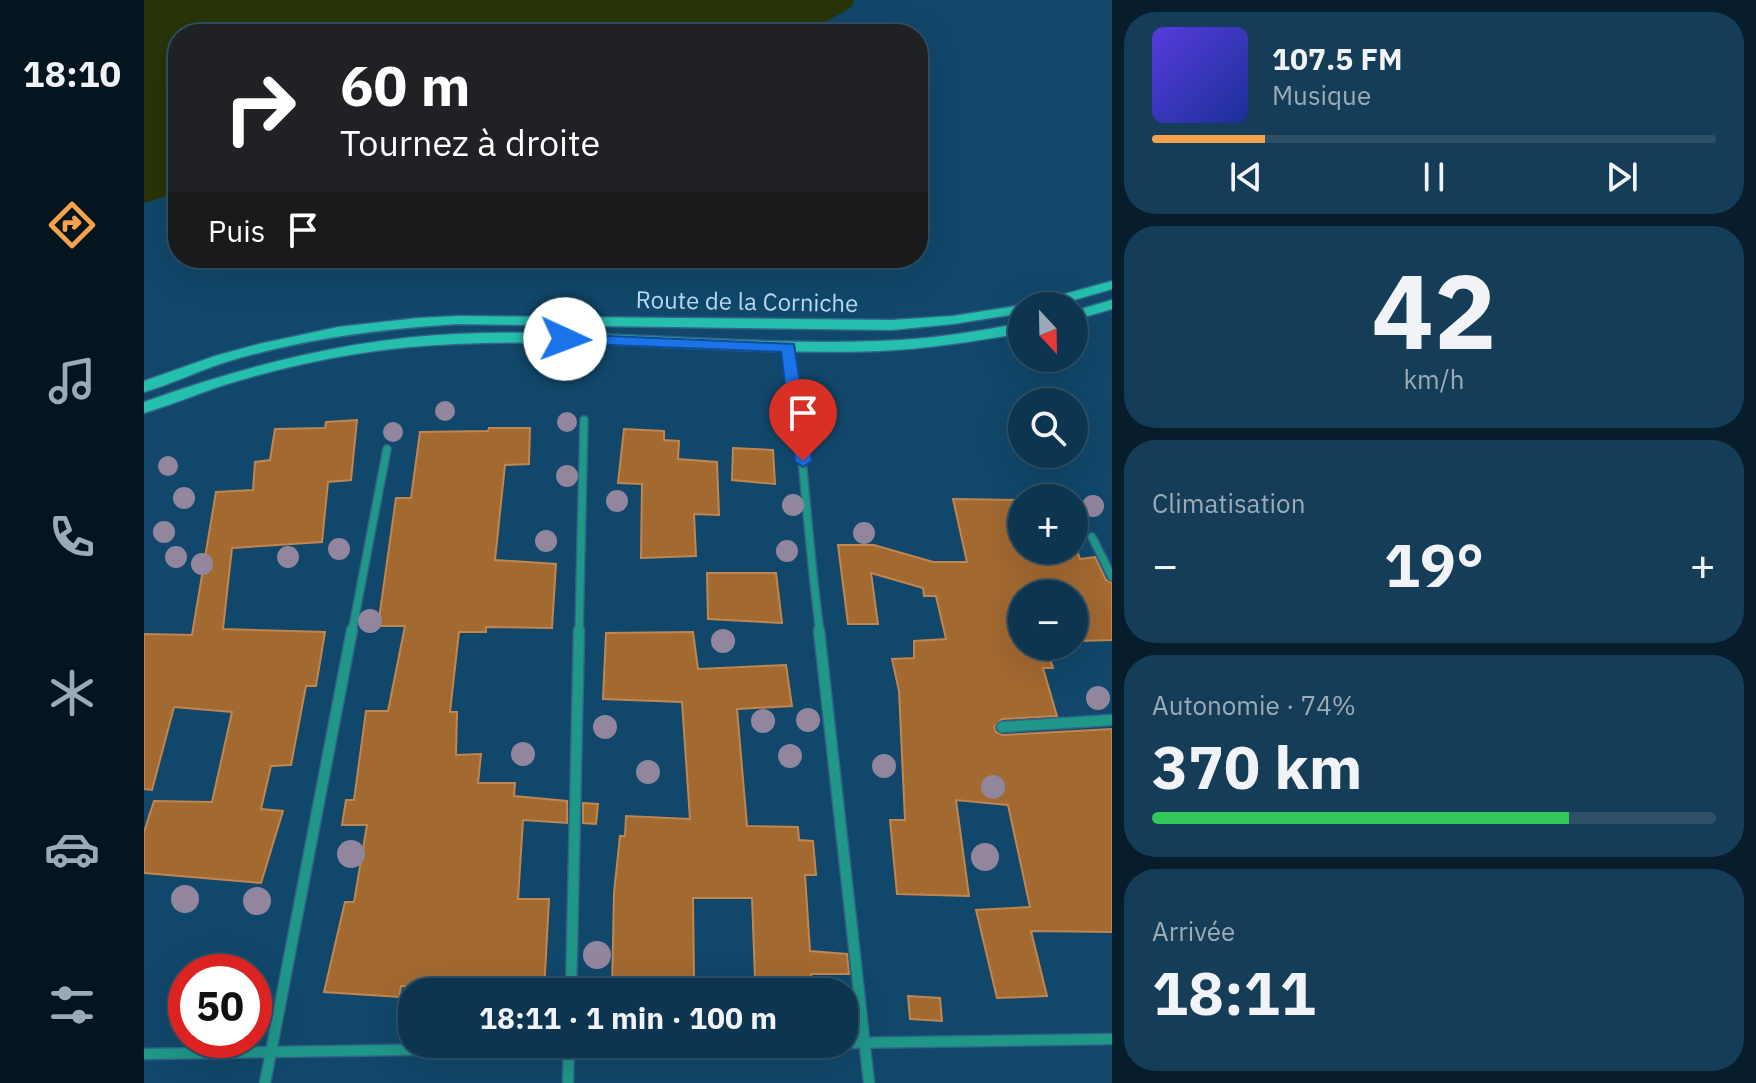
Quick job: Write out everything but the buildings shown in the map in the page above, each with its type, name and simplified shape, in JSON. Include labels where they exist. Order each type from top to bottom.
[{"type":"main road","points":[[1087,292],[1112,285]]},
{"type":"main road","points":[[1088,312],[1112,304]]},
{"type":"main road","name":"Route de la Corniche","points":[[144,387],[212,361],[287,341],[388,323],[505,320],[892,325],[1008,311]]},
{"type":"main road","name":"Route de la Corniche","points":[[144,408],[226,379],[305,359],[441,340],[565,339],[789,347],[894,345],[1008,330]]},
{"type":"street","points":[[789,347],[802,436],[807,534],[834,746],[869,1083]]},
{"type":"street","points":[[571,978],[584,420]]},
{"type":"street","points":[[272,1042],[387,449]]},
{"type":"street","points":[[1092,537],[1112,577]]},
{"type":"street","points":[[1002,727],[1112,720]]},
{"type":"street","points":[[858,1043],[1112,1039]]},
{"type":"street","points":[[272,1052],[398,1049]]},
{"type":"street","points":[[144,1054],[168,1054]]},
{"type":"street","points":[[265,1083],[269,1058]]},
{"type":"street","points":[[568,1083],[569,1058]]},
{"type":"shaded area","points":[[144,0],[855,0],[850,8],[822,24],[168,24],[168,196],[144,203]]},
{"type":"route","points":[[565,339],[789,347],[803,461]]}]
